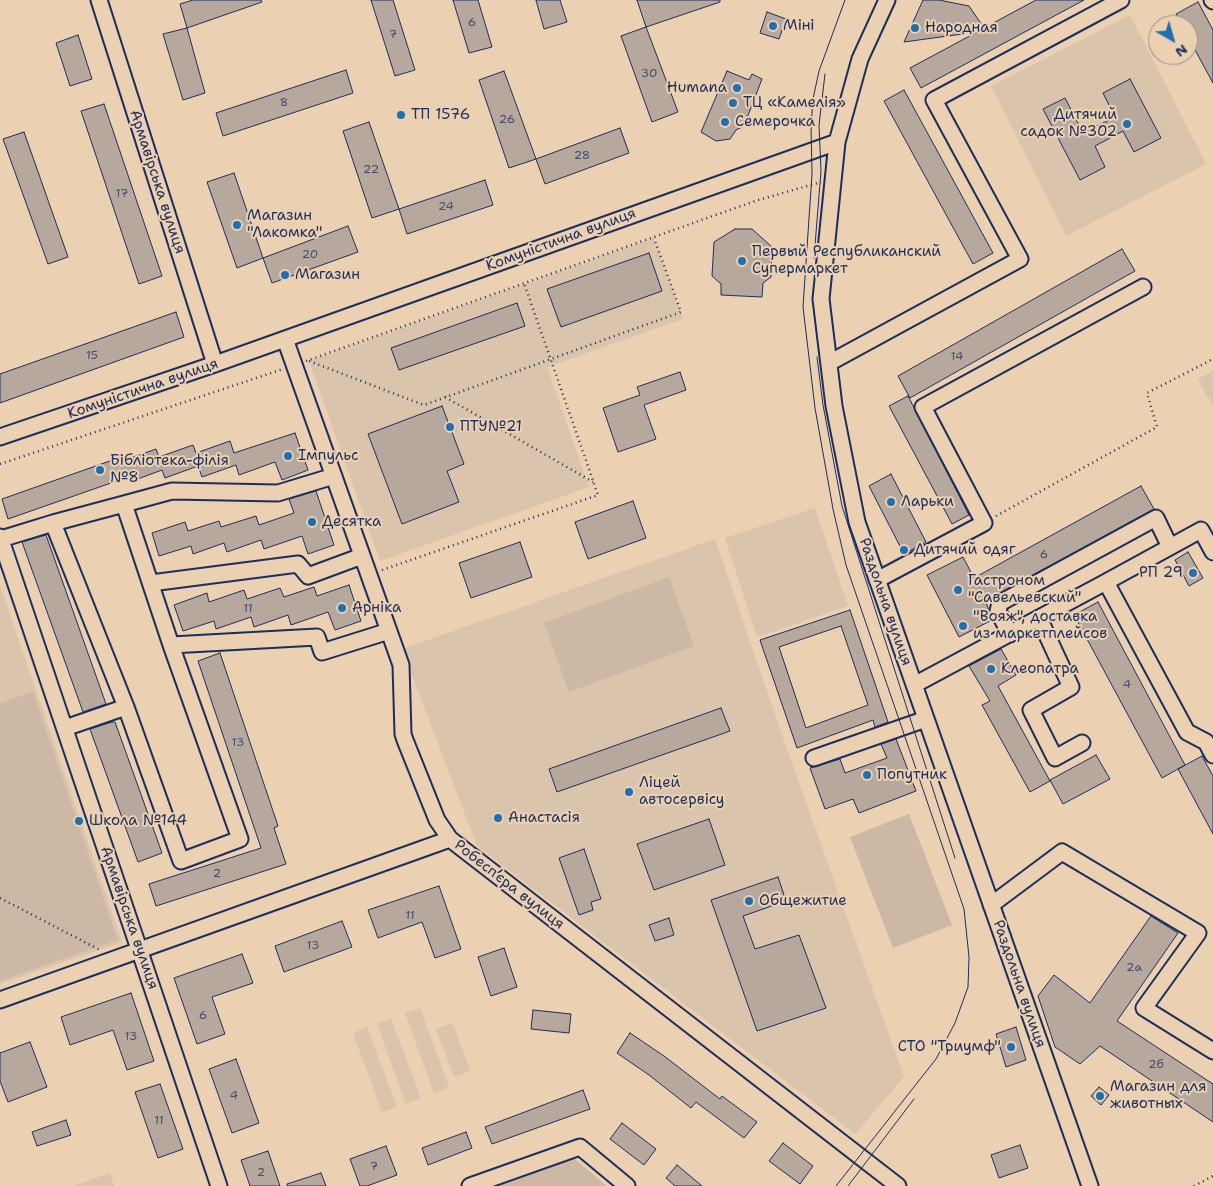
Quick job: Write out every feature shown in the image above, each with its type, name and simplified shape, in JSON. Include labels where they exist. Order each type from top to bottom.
[{"type":"street","name":"Армавірська вулиця","points":[[100,0],[215,364]]},
{"type":"street","name":"Раздольна вулиця","points":[[887,0],[860,59],[837,142],[821,299],[834,406],[856,522],[991,905],[1085,1183]]},
{"type":"street","points":[[828,363],[1020,259],[934,100],[1121,0]]},
{"type":"street","name":"Комуністична вулиця","points":[[0,437],[215,364],[837,142]]},
{"type":"street","points":[[877,580],[984,523],[923,407],[1143,288]]},
{"type":"street","points":[[285,339],[302,363],[334,476],[401,665],[403,734],[437,820],[450,839]]},
{"type":"street","points":[[0,538],[172,491],[278,493],[334,476]]},
{"type":"street","points":[[53,522],[126,706],[181,861],[240,839],[171,645],[124,504]]},
{"type":"street","points":[[1010,634],[998,611],[1000,603],[1156,518],[1170,547]]},
{"type":"street","points":[[914,685],[1201,530],[1213,552]]},
{"type":"street","name":"Армавірська вулиця","points":[[0,538],[219,1186]]},
{"type":"street","points":[[150,583],[298,564],[308,576],[362,556]]},
{"type":"street","points":[[1106,582],[1187,732],[1206,742],[1213,755]]},
{"type":"street","points":[[1039,618],[1071,687],[1031,710],[1055,758],[1082,743]]},
{"type":"street","points":[[171,645],[316,636],[322,652],[389,631]]},
{"type":"street","points":[[65,728],[126,706]]},
{"type":"street","points":[[814,758],[926,719]]},
{"type":"street","name":"Робесп’єра вулиця","points":[[0,1000],[450,839],[898,1186]]},
{"type":"street","points":[[991,905],[1062,852],[1198,933],[1144,1008],[1213,1051]]},
{"type":"street","points":[[470,1186],[580,1147],[627,1186]]},
{"type":"path","points":[[0,464],[302,363],[755,201],[833,179]]},
{"type":"path","points":[[302,363],[424,405],[681,312],[654,238]]},
{"type":"path","points":[[369,575],[598,495],[524,283]]},
{"type":"path","points":[[984,523],[1157,427],[1147,393],[1213,359]]},
{"type":"path","points":[[445,397],[594,483]]},
{"type":"path","points":[[0,898],[117,959]]},
{"type":"path","points":[[1194,1186],[1213,1176]]},
{"type":"shaded area","points":[[1130,15],[1148,50],[1148,65],[1156,65],[1206,164],[1066,236],[991,86]]},
{"type":"shaded area","name":"ПТУ№21","points":[[654,238],[683,319],[547,367],[589,487],[380,561],[309,361]]},
{"type":"shaded area","points":[[1213,371],[1213,407],[1198,379]]},
{"type":"shaded area","points":[[815,508],[848,606],[757,637],[725,538]]},
{"type":"shaded area","name":"Ліцей автосервісу","points":[[715,539],[783,738],[904,1077],[855,1134],[477,846],[402,649]]},
{"type":"shaded area","points":[[669,577],[694,646],[569,692],[544,623]]},
{"type":"shaded area","name":"Школа №144","points":[[0,585],[122,942],[0,984],[0,981],[118,940],[33,691],[0,703]]},
{"type":"shaded area","points":[[33,691],[118,940],[0,981],[0,703]]},
{"type":"shaded area","points":[[909,814],[952,925],[893,948],[850,837]]},
{"type":"shaded area","points":[[420,1008],[449,1087],[434,1093],[405,1013]]},
{"type":"shaded area","points":[[391,1018],[421,1098],[406,1104],[377,1024]]},
{"type":"shaded area","points":[[453,1023],[470,1071],[454,1077],[436,1029]]},
{"type":"shaded area","points":[[367,1027],[397,1107],[382,1112],[353,1033]]},
{"type":"shaded area","points":[[571,1156],[607,1186],[491,1186]]},
{"type":"shaded area","points":[[110,1173],[114,1186],[72,1186]]},
{"type":"building","points":[[193,0],[261,0],[262,2],[187,28],[180,4]]},
{"type":"building","points":[[371,0],[393,0],[415,70],[395,76]]},
{"type":"building","points":[[453,0],[478,0],[492,47],[469,53]]},
{"type":"building","points":[[536,0],[560,0],[567,22],[544,29]]},
{"type":"building","points":[[637,0],[720,0],[720,2],[646,27]]},
{"type":"building","points":[[923,0],[939,0],[969,6],[984,28],[1036,0],[1084,0],[921,88],[910,68],[977,32],[904,42]]},
{"type":"building","points":[[1198,2],[1213,30],[1213,83],[1198,55],[1198,15],[1176,14]]},
{"type":"building","name":"Міні","points":[[767,12],[786,19],[779,39],[760,33]]},
{"type":"building","points":[[646,27],[678,112],[652,122],[621,36]]},
{"type":"building","points":[[187,28],[205,93],[183,100],[163,34]]},
{"type":"building","points":[[78,35],[92,79],[70,86],[56,43]]},
{"type":"building","points":[[346,70],[353,93],[223,136],[216,113]]},
{"type":"building","points":[[504,71],[536,159],[509,168],[479,80]]},
{"type":"building","name":"ТЦ «Камелія»","points":[[727,71],[749,80],[752,74],[762,79],[744,126],[736,130],[730,139],[716,141],[701,132]]},
{"type":"building","name":"Дитячий садок №302","points":[[1130,79],[1161,138],[1134,152],[1123,131],[1095,146],[1105,167],[1080,180],[1043,109],[1065,98],[1083,133],[1115,117],[1103,93]]},
{"type":"building","points":[[904,90],[993,253],[973,264],[884,101]]},
{"type":"building","points":[[104,104],[162,276],[139,284],[81,111]]},
{"type":"building","points":[[369,122],[399,209],[372,218],[343,131]]},
{"type":"building","points":[[620,128],[629,153],[545,184],[536,159]]},
{"type":"building","points":[[24,132],[68,257],[48,264],[3,139]]},
{"type":"building","points":[[234,173],[263,258],[237,268],[207,182]]},
{"type":"building","points":[[485,180],[493,205],[407,234],[399,209]]},
{"type":"building","points":[[348,226],[358,252],[272,283],[263,258]]},
{"type":"building","name":"Первый Республиканский Супермаркет","points":[[735,229],[752,229],[772,247],[771,277],[763,283],[762,297],[721,295],[721,284],[712,276],[714,242]]},
{"type":"building","points":[[1122,249],[1135,271],[910,398],[898,376]]},
{"type":"building","points":[[649,253],[662,291],[561,327],[547,289]]},
{"type":"building","points":[[517,303],[525,326],[399,370],[391,348]]},
{"type":"building","points":[[176,312],[184,337],[0,403],[0,374]]},
{"type":"building","points":[[680,372],[686,390],[644,405],[656,439],[618,452],[603,408],[640,395],[637,387]]},
{"type":"building","points":[[908,396],[969,515],[952,524],[889,406]]},
{"type":"building","points":[[442,406],[464,464],[447,471],[459,502],[402,524],[368,434]]},
{"type":"building","points":[[295,433],[308,470],[282,480],[275,462],[239,475],[236,465],[202,477],[198,466],[165,478],[162,470],[132,481],[131,476],[8,519],[2,499],[124,456],[125,460],[156,449],[159,457],[193,445],[196,453],[230,441],[234,453]]},
{"type":"building","name":"Ларьки","points":[[891,474],[926,542],[904,554],[869,486]]},
{"type":"building","points":[[1141,486],[1154,509],[996,595],[986,602],[992,620],[959,637],[927,575],[963,557],[974,578]]},
{"type":"building","points":[[316,491],[334,545],[308,554],[302,536],[264,549],[261,540],[227,552],[224,543],[193,554],[191,546],[159,556],[152,533],[185,522],[188,531],[219,521],[221,527],[256,516],[259,525],[294,513],[289,499]]},
{"type":"building","points":[[633,501],[646,538],[588,559],[575,522]]},
{"type":"building","points":[[46,535],[106,704],[83,712],[22,542]]},
{"type":"building","points":[[520,542],[532,577],[471,598],[459,563]]},
{"type":"building","points":[[1188,552],[1203,578],[1189,586],[1175,560]]},
{"type":"building","points":[[349,585],[361,621],[335,630],[328,612],[291,625],[288,615],[254,627],[251,617],[216,629],[214,621],[183,631],[174,605],[207,593],[209,602],[244,590],[247,599],[280,588],[284,597],[314,587],[317,596]]},
{"type":"building","points":[[1098,602],[1185,765],[1162,778],[1074,615]]},
{"type":"building","points":[[850,610],[888,722],[875,727],[873,720],[797,748],[760,640]],"holes":[[[841,626],[868,705],[806,728],[779,647]]]},
{"type":"building","points":[[1001,649],[1016,675],[998,686],[1050,781],[1030,792],[982,705],[990,701],[969,666]]},
{"type":"building","points":[[220,653],[278,826],[274,828],[286,864],[156,906],[149,884],[261,848],[198,661]]},
{"type":"building","points":[[721,708],[730,731],[557,792],[549,769]]},
{"type":"building","points":[[115,722],[162,853],[138,862],[90,729]]},
{"type":"building","points":[[896,739],[916,791],[859,813],[853,799],[825,809],[810,768],[840,759],[845,773],[887,758],[881,744]]},
{"type":"building","points":[[1096,755],[1110,779],[1063,804],[1050,780]]},
{"type":"building","points":[[1202,756],[1213,776],[1213,834],[1178,769]]},
{"type":"building","points":[[709,819],[725,865],[654,890],[637,844]]},
{"type":"building","points":[[584,849],[601,899],[591,902],[593,910],[579,915],[559,858]]},
{"type":"building","points":[[778,877],[786,901],[743,916],[755,949],[799,935],[826,1008],[757,1031],[711,900]]},
{"type":"building","points":[[439,886],[461,949],[435,958],[422,922],[378,938],[368,910]]},
{"type":"building","points":[[1151,916],[1178,933],[1117,1021],[1213,1084],[1213,1122],[1100,1046],[1080,1064],[1055,1047],[1038,996],[1054,975],[1090,1003]]},
{"type":"building","points":[[669,918],[674,935],[655,941],[649,925]]},
{"type":"building","points":[[342,921],[352,947],[284,972],[275,946]]},
{"type":"building","points":[[504,948],[517,987],[491,996],[478,957]]},
{"type":"building","points":[[242,954],[253,983],[212,997],[225,1034],[197,1044],[174,978]]},
{"type":"building","points":[[131,993],[154,1061],[127,1070],[113,1030],[70,1045],[61,1017]]},
{"type":"building","points":[[533,1010],[571,1014],[569,1033],[531,1029]]},
{"type":"building","name":"СТО \"Триумф\"","points":[[1016,1027],[1026,1060],[1006,1067],[996,1034]]},
{"type":"building","points":[[630,1033],[664,1056],[720,1099],[722,1096],[757,1122],[744,1138],[696,1102],[691,1108],[617,1053]]},
{"type":"building","points":[[30,1042],[47,1087],[8,1102],[0,1081],[0,1053]]},
{"type":"building","points":[[236,1059],[259,1123],[232,1133],[209,1069]]},
{"type":"building","points":[[160,1084],[183,1149],[158,1158],[135,1092]]},
{"type":"building","name":"Магазин для животных","points":[[1099,1087],[1109,1095],[1101,1105],[1091,1096]]},
{"type":"building","points":[[583,1090],[590,1109],[492,1144],[485,1127]]},
{"type":"building","points":[[66,1120],[71,1135],[37,1146],[32,1132]]},
{"type":"building","points":[[622,1123],[656,1149],[644,1165],[610,1139]]},
{"type":"building","points":[[466,1132],[472,1148],[428,1165],[422,1148]]},
{"type":"building","points":[[783,1143],[813,1166],[800,1184],[769,1161]]},
{"type":"building","points":[[1020,1145],[1028,1168],[999,1178],[991,1155]]},
{"type":"building","points":[[386,1146],[397,1175],[367,1186],[360,1186],[350,1159]]},
{"type":"building","points":[[268,1151],[280,1186],[250,1186],[241,1160]]},
{"type":"building","points":[[677,1165],[702,1186],[675,1186],[666,1178]]},
{"type":"building","points":[[321,1173],[326,1186],[287,1186],[287,1184]]},
{"type":"tram line","points":[[836,1186],[936,1059],[955,1023],[968,987],[969,957],[964,909],[846,565],[833,509],[815,408],[803,307],[812,174],[811,126],[813,99],[819,71],[845,0]]},
{"type":"tram line","points":[[814,258],[821,171],[819,125],[825,74]]},
{"type":"tram line","points":[[817,357],[823,405],[842,506],[955,858]]},
{"type":"tram line","points":[[848,1186],[914,1099]]},
{"type":"place","name":"Міні","points":[[773,26]]},
{"type":"place","name":"Народная","points":[[915,28]]},
{"type":"place","name":"Humana","points":[[737,88]]},
{"type":"place","name":"ТЦ «Камелія»","points":[[733,103]]},
{"type":"place","name":"ТП 1576","points":[[401,115]]},
{"type":"place","name":"Семерочка","points":[[725,122]]},
{"type":"place","name":"Дитячий садок №302","points":[[1127,124]]},
{"type":"place","name":"Магазин \"Лакомка\"","points":[[237,225]]},
{"type":"place","name":"Первый Республиканский Супермаркет","points":[[742,261]]},
{"type":"place","name":"Магазин","points":[[285,275]]},
{"type":"place","name":"ПТУ№21","points":[[450,427]]},
{"type":"place","name":"Імпульс","points":[[288,456]]},
{"type":"place","name":"Бібліотека-філія №8","points":[[100,470]]},
{"type":"place","name":"Ларьки","points":[[891,502]]},
{"type":"place","name":"Десятка","points":[[312,522]]},
{"type":"place","name":"Дитячий одяг","points":[[904,550]]},
{"type":"place","name":"РП 29","points":[[1193,573]]},
{"type":"place","name":"Гастроном \"Савельевский\"","points":[[958,590]]},
{"type":"place","name":"Арніка","points":[[342,608]]},
{"type":"place","name":"\"Вояж\", доставка из маркетплейсов","points":[[963,626]]},
{"type":"place","name":"Клеопатра","points":[[991,669]]},
{"type":"place","name":"Попутник","points":[[867,775]]},
{"type":"place","name":"Ліцей автосервісу","points":[[629,792]]},
{"type":"place","name":"Анастасія","points":[[498,818]]},
{"type":"place","name":"Школа №144","points":[[79,821]]},
{"type":"place","name":"Общежитие","points":[[749,901]]},
{"type":"place","name":"СТО \"Триумф\"","points":[[1011,1047]]},
{"type":"place","name":"Магазин для животных","points":[[1100,1096]]}]
